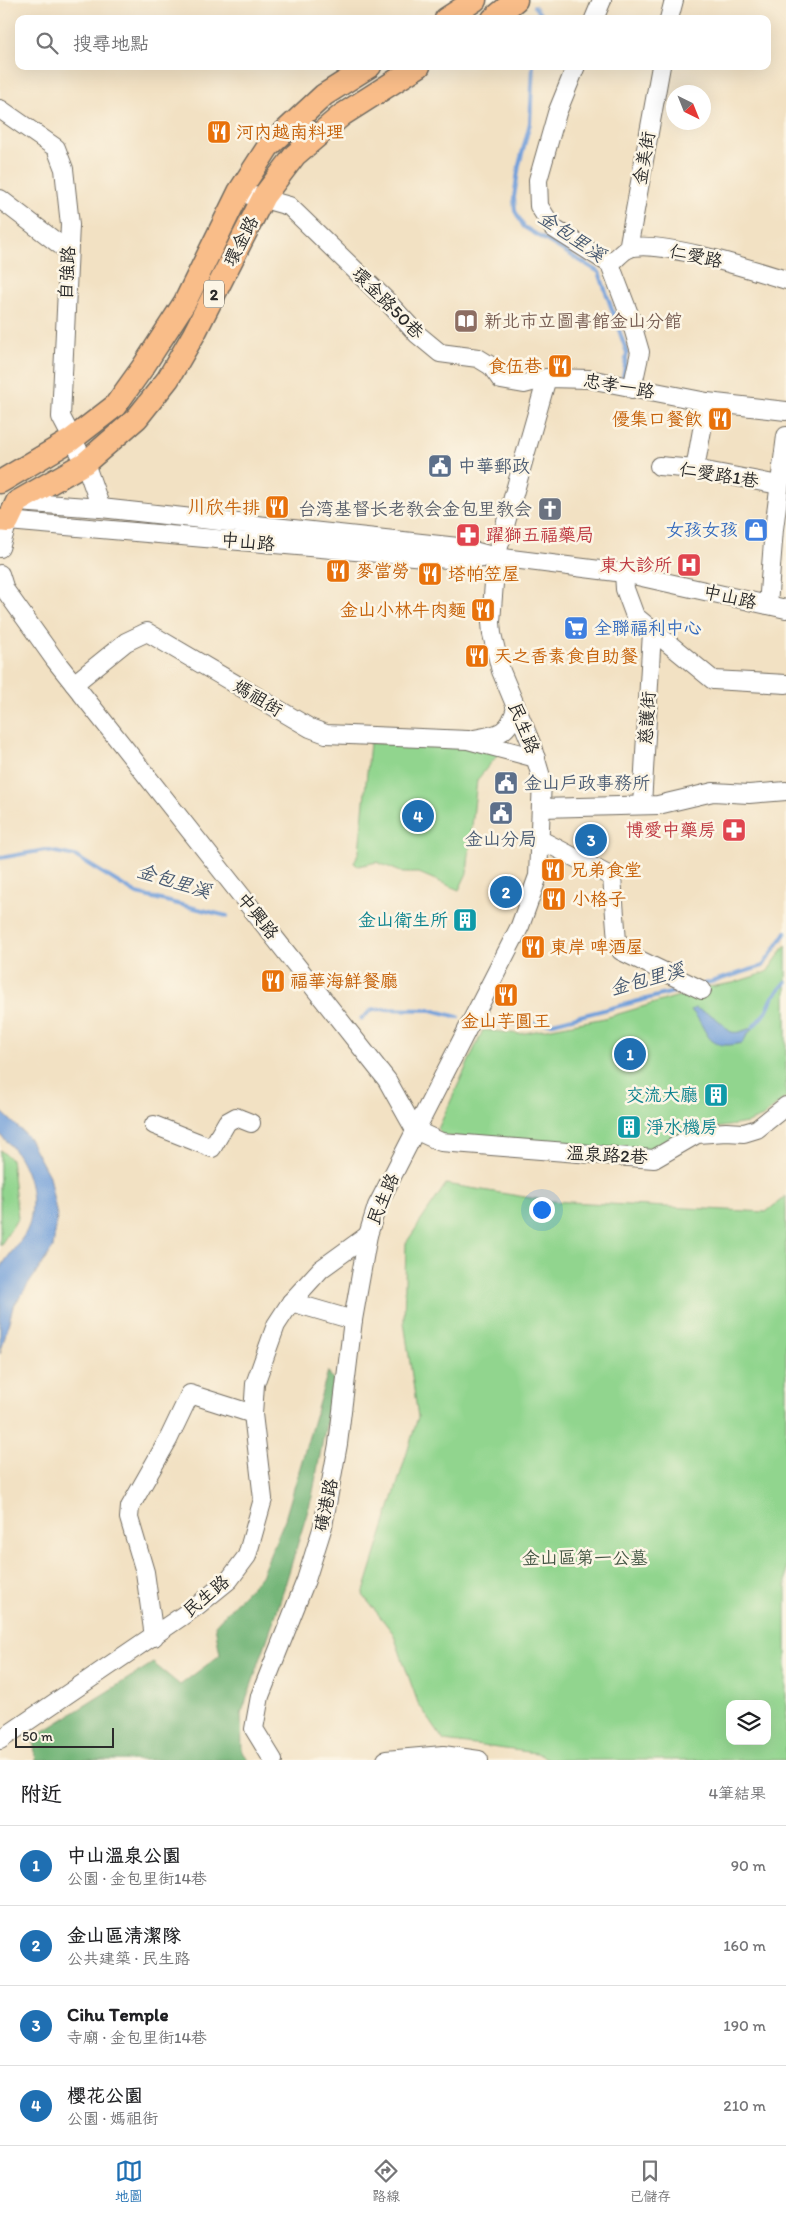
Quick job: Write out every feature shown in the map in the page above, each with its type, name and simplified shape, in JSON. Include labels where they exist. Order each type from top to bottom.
[{"type":"main road","points":[[452,15],[475,0]]},
{"type":"main road","points":[[498,15],[516,0]]},
{"type":"main road","name":"環金路","points":[[0,482],[71,440],[115,406],[185,302],[239,192],[268,147],[324,95],[364,70]]},
{"type":"main road","name":"環金路","points":[[6,510],[85,463],[137,418],[168,379],[194,334],[263,199],[295,156],[342,115],[412,70]]},
{"type":"street","points":[[596,15],[602,0]]},
{"type":"street","points":[[670,15],[674,0]]},
{"type":"street","points":[[574,70],[557,113],[538,180],[539,206],[553,228],[610,264],[630,314],[640,352],[632,389]]},
{"type":"street","name":"金美街","points":[[628,249],[660,70]]},
{"type":"street","name":"自強路","points":[[0,109],[56,148],[64,169],[70,225],[61,417],[71,440],[85,463],[101,508]]},
{"type":"street","name":"環金路50巷","points":[[239,192],[289,206],[386,300],[417,334],[440,353],[478,358],[491,366],[501,380],[524,384],[547,378]]},
{"type":"street","points":[[0,199],[68,251]]},
{"type":"street","name":"仁愛路","points":[[628,249],[649,246],[723,260],[786,280]]},
{"type":"street","points":[[610,264],[628,249]]},
{"type":"street","points":[[496,557],[547,378]]},
{"type":"street","name":"忠孝一路","points":[[547,378],[590,379],[632,389],[707,402],[786,411]]},
{"type":"street","points":[[695,469],[707,402]]},
{"type":"street","points":[[768,605],[780,532],[779,485],[786,436]]},
{"type":"street","name":"仁愛路1巷","points":[[659,466],[695,469],[779,485]]},
{"type":"street","name":"中山路","points":[[6,510],[101,508],[458,547],[496,557],[624,573],[786,609]]},
{"type":"street","points":[[0,548],[6,510]]},
{"type":"street","name":"中山路","points":[[6,510],[451,560],[496,557]]},
{"type":"street","name":"民生路","points":[[0,1740],[154,1637],[229,1580],[247,1556],[263,1499],[253,1414],[255,1384],[276,1325],[292,1302],[321,1269],[368,1235],[377,1206],[520,926],[538,876],[542,780],[536,758],[501,671],[492,634],[496,557]]},
{"type":"street","points":[[624,573],[625,589],[635,616],[652,632],[714,680],[786,684]]},
{"type":"street","name":"中興路","points":[[0,574],[5,590],[55,660],[387,1080],[415,1130]]},
{"type":"street","name":"中興路","points":[[0,600],[55,660]]},
{"type":"street","name":"媽祖街","points":[[74,684],[126,642],[147,632],[310,728],[326,734],[468,740],[536,758]]},
{"type":"street","name":"慈護街","points":[[642,805],[652,632]]},
{"type":"street","name":"媽祖街","points":[[468,740],[501,734],[512,721],[516,708]]},
{"type":"street","points":[[541,808],[658,805],[713,792],[749,794],[786,791]]},
{"type":"street","points":[[541,840],[612,876],[617,941],[621,950],[702,990]]},
{"type":"street","name":"溫泉路2巷","points":[[415,1130],[441,1142],[654,1159],[698,1134],[744,1133],[757,1129],[766,1124],[786,1106]]},
{"type":"street","points":[[154,1125],[212,1148],[227,1122],[236,1117],[251,1123]]},
{"type":"street","name":"磺港路","points":[[274,1760],[254,1730],[260,1696],[306,1580],[323,1526],[338,1444],[353,1320],[368,1235]]},
{"type":"street","points":[[292,1302],[353,1320]]},
{"type":"street","points":[[154,1637],[145,1572],[129,1518],[130,1507],[168,1440],[190,1394],[253,1414]]},
{"type":"street","points":[[386,1760],[443,1755],[479,1760]]},
{"type":"green space","points":[[370,743],[482,747],[500,752],[477,780],[467,873],[459,890],[419,873],[403,873],[377,862],[358,866],[354,863],[359,851]]},
{"type":"green space","points":[[786,945],[786,1097],[763,1117],[747,1123],[691,1132],[650,1152],[443,1136],[438,1129],[483,1030],[520,1034],[605,1018],[709,987],[733,983],[767,972]]},
{"type":"green space","points":[[0,1150],[11,1159],[18,1218],[0,1246]]},
{"type":"green space","name":"金山區第一公墓","points":[[446,1184],[549,1201],[766,1212],[786,1196],[786,1760],[551,1760],[536,1753],[444,1741],[418,1703],[393,1633],[363,1595],[418,1417],[404,1322],[406,1243]]},
{"type":"green space","points":[[328,1371],[334,1382],[312,1497],[278,1608],[241,1715],[242,1751],[249,1760],[36,1760],[33,1738],[153,1663],[180,1685],[220,1655],[215,1625],[261,1576],[285,1519]]},
{"type":"water","points":[[695,1008],[720,1021],[733,1032],[744,1031],[753,1027],[742,1043],[720,1044],[714,1042],[709,1037],[691,1010]]},
{"type":"water","points":[[0,1110],[28,1137],[49,1176],[57,1216],[53,1248],[13,1307],[0,1354],[0,1270],[27,1231],[32,1200],[23,1164],[0,1135]]},
{"type":"waterway","name":"金包里溪","points":[[534,6],[541,15]]},
{"type":"waterway","name":"金包里溪","points":[[533,70],[530,123],[519,165],[514,197],[515,211],[524,227],[599,272],[627,353],[623,377]]},
{"type":"waterway","name":"金包里溪","points":[[0,858],[45,850],[75,856],[137,894],[227,916]]},
{"type":"waterway","name":"金包里溪","points":[[704,984],[763,966],[786,932]]},
{"type":"waterway","points":[[753,1027],[766,1012],[773,997],[786,982]]},
{"type":"waterway","name":"金包里溪","points":[[498,1024],[553,1023],[685,989]]},
{"type":"waterway","name":"金包里溪","points":[[361,1019],[373,1009],[432,1010],[458,1017]]},
{"type":"place","name":"河內越南料理","points":[[219,132]]},
{"type":"place","name":"新北市立圖書館金山分館","points":[[466,321]]},
{"type":"place","name":"食伍巷","points":[[560,366]]},
{"type":"place","name":"優集口餐飲","points":[[720,419]]},
{"type":"place","name":"中華郵政","points":[[440,466]]},
{"type":"place","name":"川欣牛排","points":[[277,507]]},
{"type":"place","name":"台湾基督长老教会金包里教会","points":[[550,509]]},
{"type":"place","name":"女孩女孩","points":[[756,530]]},
{"type":"place","name":"躍獅五福藥局","points":[[468,535]]},
{"type":"place","name":"東大診所","points":[[689,565]]},
{"type":"place","name":"麥當勞","points":[[338,571]]},
{"type":"place","name":"塔帕笠屋","points":[[430,574]]},
{"type":"place","name":"金山小林牛肉麵","points":[[483,610]]},
{"type":"place","name":"全聯福利中心","points":[[576,628]]},
{"type":"place","name":"天之香素食自助餐","points":[[477,656]]},
{"type":"place","name":"金山戶政事務所","points":[[506,783]]},
{"type":"place","name":"金山分局","points":[[501,813]]},
{"type":"place","name":"櫻花公園","points":[[418,816]]},
{"type":"place","name":"博愛中藥房","points":[[734,830]]},
{"type":"place","name":"Cihu Temple","points":[[591,840]]},
{"type":"place","name":"兄弟食堂","points":[[553,870]]},
{"type":"place","name":"金山區清潔隊","points":[[506,892]]},
{"type":"place","name":"小格子","points":[[554,899]]},
{"type":"place","name":"金山衛生所","points":[[465,920]]},
{"type":"place","name":"東岸 啤酒屋","points":[[533,947]]},
{"type":"place","name":"福華海鮮餐廳","points":[[273,981]]},
{"type":"place","name":"金山芋圓王","points":[[506,995]]},
{"type":"place","name":"中山溫泉公園","points":[[630,1054]]},
{"type":"place","name":"交流大廳","points":[[716,1095]]},
{"type":"place","name":"淨水機房","points":[[629,1127]]}]
